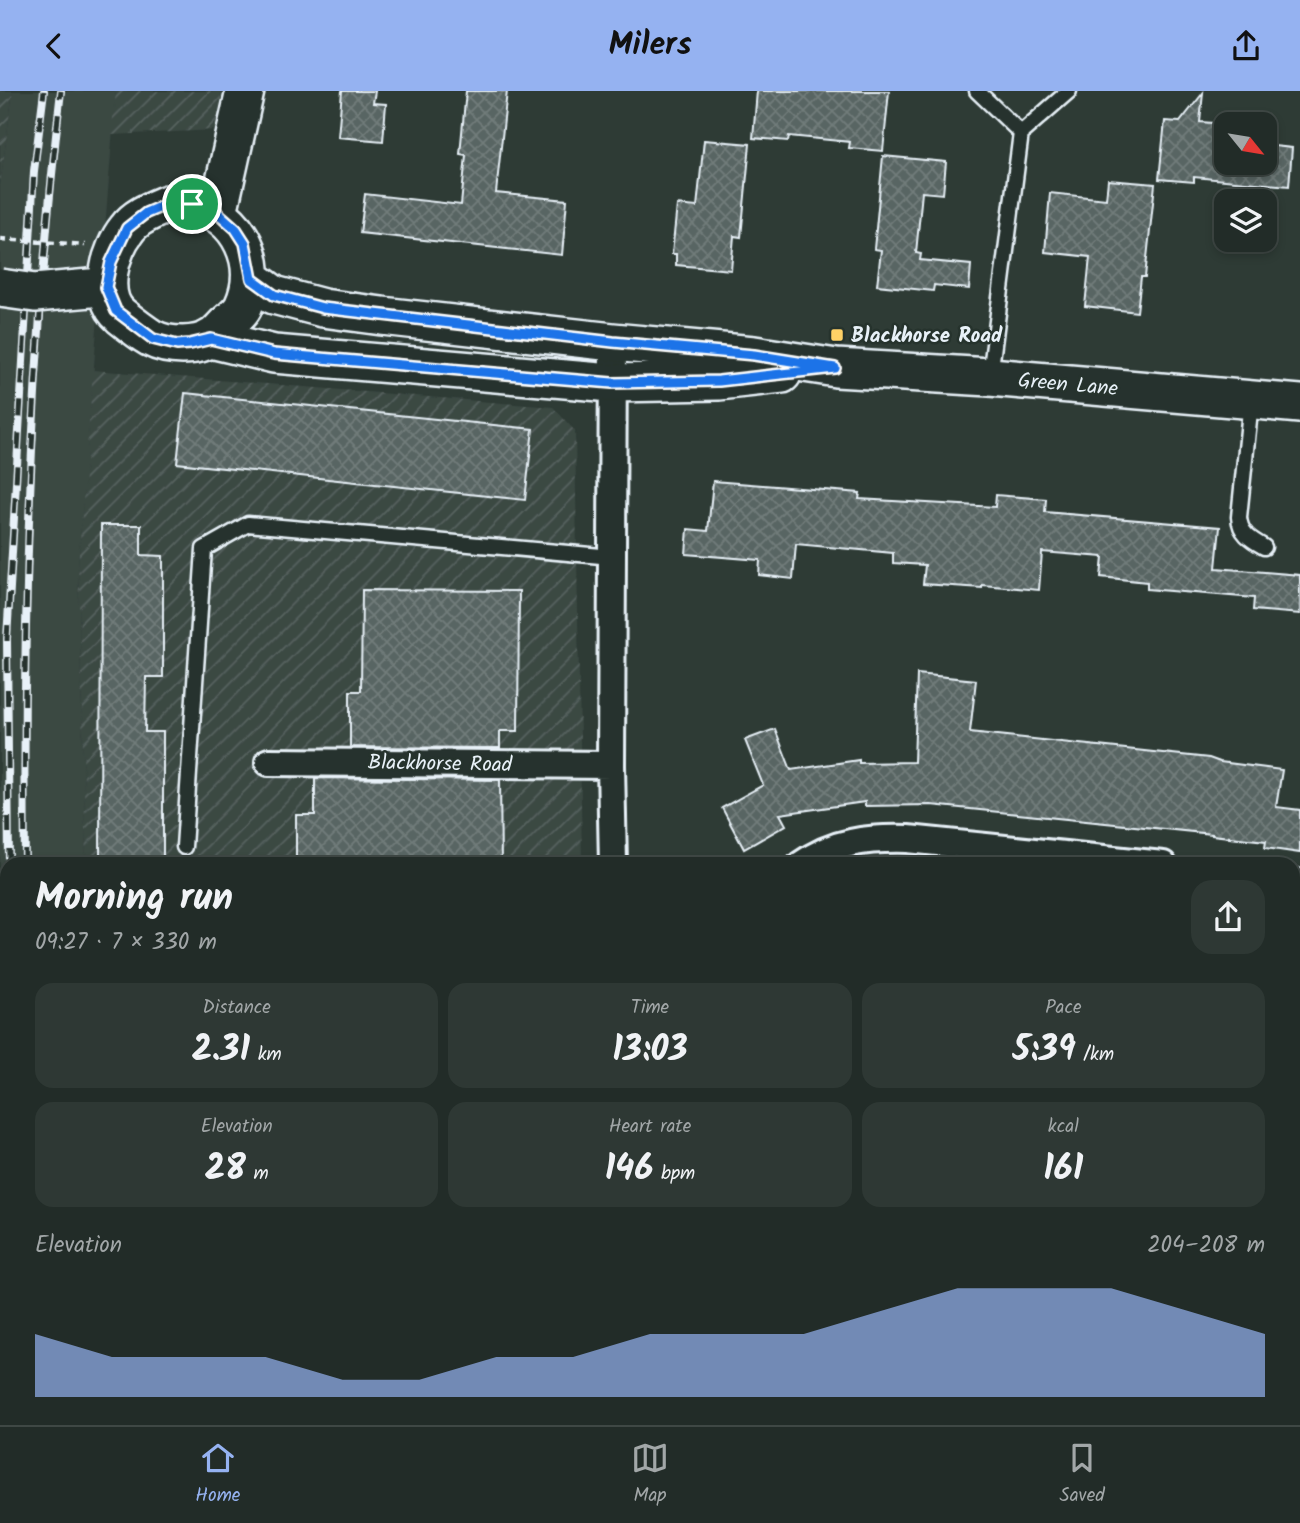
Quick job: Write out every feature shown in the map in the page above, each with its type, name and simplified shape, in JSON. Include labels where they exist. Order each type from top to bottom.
[{"type":"street","points":[[218,213],[245,91]]},
{"type":"street","points":[[0,288],[35,293],[98,287],[127,228],[146,213],[167,204],[192,204],[218,213],[236,229],[245,243],[252,279],[242,310],[211,339]]},
{"type":"street","name":"Green Lane","points":[[252,279],[274,295],[323,308],[613,342],[754,355],[835,368],[990,377],[1300,404]]},
{"type":"street","name":"Green Lane","points":[[98,287],[116,311],[153,339],[177,345],[211,339],[274,354],[612,383],[719,381],[835,368]]},
{"type":"street","points":[[613,342],[613,857]]},
{"type":"street","name":"Blackhorse Road","points":[[270,762],[611,765]]},
{"type":"street","points":[[814,857],[828,848],[879,838],[1086,857]]},
{"type":"lane","points":[[977,91],[1021,133]]},
{"type":"lane","points":[[990,377],[1021,133],[1069,91]]},
{"type":"lane","points":[[1252,399],[1239,517],[1240,528],[1264,547]]},
{"type":"lane","points":[[184,847],[204,549],[248,524],[612,557]]},
{"type":"path","points":[[0,239],[85,245]]},
{"type":"shaded area","points":[[0,91],[13,91],[0,185]]},
{"type":"shaded area","points":[[13,91],[116,91],[78,566],[86,857],[0,857],[0,185]]},
{"type":"shaded area","points":[[116,91],[222,91],[217,130],[111,135]]},
{"type":"shaded area","points":[[93,370],[553,407],[575,431],[582,857],[86,857],[78,566]]},
{"type":"building","points":[[342,91],[375,91],[373,103],[386,104],[383,141],[338,137]]},
{"type":"building","points":[[466,91],[507,91],[496,193],[567,200],[562,255],[360,233],[365,194],[461,205],[466,155],[460,154]]},
{"type":"building","points":[[757,91],[889,91],[883,151],[849,148],[850,142],[789,136],[788,141],[753,138]]},
{"type":"building","points":[[1203,93],[1200,122],[1214,123],[1214,175],[1278,175],[1278,146],[1292,148],[1289,186],[1194,177],[1194,182],[1159,179],[1165,121],[1180,122]]},
{"type":"building","points":[[704,140],[750,144],[741,237],[734,236],[731,270],[676,265],[676,254],[672,254],[677,205],[697,207]]},
{"type":"building","points":[[883,156],[946,162],[943,194],[922,192],[916,253],[921,254],[920,260],[971,265],[969,289],[934,285],[933,291],[877,285],[881,250],[874,249]]},
{"type":"building","points":[[1108,180],[1155,184],[1145,277],[1141,277],[1137,312],[1085,306],[1090,257],[1045,252],[1050,193],[1106,199]]},
{"type":"building","points":[[185,393],[533,429],[525,500],[177,463]]},
{"type":"building","points":[[713,481],[860,493],[859,499],[995,507],[996,495],[1046,499],[1045,512],[1220,527],[1216,568],[1300,575],[1300,614],[1253,610],[1254,598],[1147,589],[1147,582],[1101,577],[1103,557],[1042,552],[1039,590],[923,584],[925,565],[893,563],[893,553],[796,544],[793,579],[759,575],[760,560],[686,554],[688,529],[708,531]]},
{"type":"building","points":[[101,525],[141,525],[141,555],[163,556],[163,677],[146,677],[145,732],[163,732],[163,857],[100,857]]},
{"type":"building","points":[[362,590],[519,591],[518,731],[500,731],[500,748],[350,747],[350,691],[361,691]]},
{"type":"building","points":[[917,674],[976,680],[970,732],[1209,758],[1220,762],[1282,770],[1276,807],[1300,810],[1300,853],[1265,848],[1266,841],[1212,834],[931,805],[865,806],[865,802],[780,814],[786,825],[744,849],[722,808],[763,785],[745,740],[775,729],[791,770],[859,760],[859,763],[914,762]]},
{"type":"building","points":[[315,778],[500,780],[501,857],[296,857],[296,815],[315,815]]},
{"type":"railway","points":[[9,857],[7,639],[34,171],[44,91]]},
{"type":"railway","points":[[25,857],[25,671],[31,477],[42,284],[61,91]]},
{"type":"place","name":"Blackhorse Road","points":[[837,335]]},
{"type":"route","points":[[167,204],[192,204],[218,213],[236,229],[245,243],[252,279],[274,295],[323,308],[613,342],[754,355],[835,368],[719,381],[612,383],[274,354],[211,339],[177,345],[153,339],[116,311],[106,287],[111,262],[127,228],[146,213],[167,204]]}]
